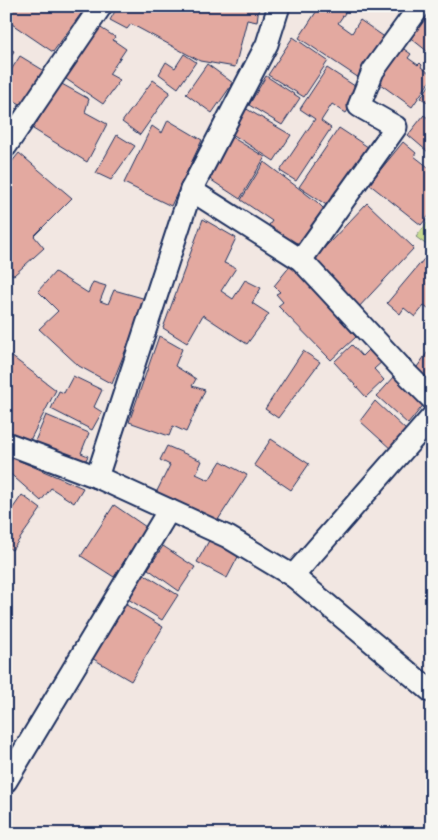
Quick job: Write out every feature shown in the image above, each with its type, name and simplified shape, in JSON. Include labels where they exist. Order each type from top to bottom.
[{"type":"street","points":[[6,146],[101,6]]},
{"type":"street","points":[[97,477],[191,190],[267,44],[279,6]]},
{"type":"street","points":[[301,260],[396,127],[359,106],[373,70],[420,6]]},
{"type":"street","points":[[191,190],[301,260],[432,399]]},
{"type":"street","points":[[294,576],[432,417]]},
{"type":"street","points":[[6,443],[97,477],[228,537],[294,576],[432,692]]},
{"type":"street","points":[[6,781],[169,510]]},
{"type":"green space","points":[[432,217],[432,249],[416,237]]},
{"type":"building","points":[[12,6],[76,6],[83,11],[53,52],[6,20],[6,16]]},
{"type":"building","points":[[118,6],[259,6],[257,22],[247,20],[235,67],[200,61],[131,24],[127,29],[110,20]]},
{"type":"building","points":[[320,6],[335,6],[345,13],[338,23],[352,33],[360,20],[386,38],[359,78],[299,38]]},
{"type":"building","points":[[428,10],[432,13],[432,55],[408,36]]},
{"type":"building","points":[[96,25],[115,37],[113,40],[126,49],[109,74],[120,80],[103,104],[63,77]]},
{"type":"building","points":[[293,37],[328,61],[304,97],[268,75]]},
{"type":"building","points":[[6,47],[14,51],[6,64]]},
{"type":"building","points":[[401,47],[411,54],[408,58],[418,65],[420,63],[421,67],[432,75],[432,78],[412,107],[376,81]]},
{"type":"building","points":[[184,54],[196,62],[178,88],[159,74],[166,62],[175,68]]},
{"type":"building","points":[[20,56],[43,70],[22,105],[6,96],[6,78]]},
{"type":"building","points":[[207,64],[233,83],[212,113],[186,94]]},
{"type":"building","points":[[327,68],[361,90],[346,113],[332,104],[321,121],[331,128],[296,181],[280,171],[315,119],[300,109]]},
{"type":"building","points":[[266,76],[300,98],[282,125],[249,105]]},
{"type":"building","points":[[153,80],[170,92],[140,135],[122,122]]},
{"type":"building","points":[[432,81],[432,105],[421,98]]},
{"type":"building","points":[[60,83],[89,99],[85,112],[107,124],[87,162],[33,129]]},
{"type":"building","points":[[245,108],[291,135],[274,161],[229,132]]},
{"type":"building","points":[[424,115],[432,121],[432,147],[428,152],[408,135]]},
{"type":"building","points":[[168,120],[202,140],[171,206],[124,183],[152,126],[162,133]]},
{"type":"building","points":[[339,128],[371,149],[331,208],[299,187]]},
{"type":"building","points":[[117,135],[135,146],[111,180],[96,173]]},
{"type":"building","points":[[228,135],[265,157],[240,199],[205,176]]},
{"type":"building","points":[[403,142],[416,153],[414,156],[432,170],[432,212],[421,225],[369,184]]},
{"type":"building","points":[[19,153],[72,198],[34,236],[44,248],[14,275],[6,272],[6,169]]},
{"type":"building","points":[[264,162],[325,210],[307,244],[289,242],[267,228],[272,221],[241,200]]},
{"type":"building","points":[[367,203],[414,248],[357,309],[309,264]]},
{"type":"building","points":[[203,219],[236,238],[224,263],[236,268],[221,291],[233,299],[245,280],[261,288],[252,303],[269,314],[247,344],[203,315],[187,343],[163,328]]},
{"type":"building","points":[[424,259],[432,265],[432,312],[424,306],[415,317],[404,308],[400,314],[387,303]]},
{"type":"building","points":[[291,265],[356,337],[331,360],[278,306],[283,302],[276,294],[280,292],[274,286]]},
{"type":"building","points":[[55,272],[88,293],[93,282],[106,286],[100,301],[108,304],[114,290],[146,299],[112,384],[79,366],[39,329],[58,311],[38,291]]},
{"type":"building","points":[[159,336],[182,349],[175,366],[196,379],[192,386],[205,390],[186,432],[173,426],[169,436],[129,422]]},
{"type":"building","points":[[352,345],[362,356],[371,347],[384,360],[374,369],[384,380],[366,397],[334,362]]},
{"type":"building","points":[[432,346],[432,392],[412,374]]},
{"type":"building","points":[[303,351],[320,362],[278,418],[265,409]]},
{"type":"building","points":[[7,353],[56,390],[28,444],[6,434]]},
{"type":"building","points":[[73,376],[102,390],[94,407],[102,412],[92,430],[51,409],[59,391],[64,393]]},
{"type":"building","points":[[395,376],[425,403],[408,424],[377,396]]},
{"type":"building","points":[[375,401],[407,431],[392,450],[360,421]]},
{"type":"building","points":[[46,415],[89,433],[81,453],[88,456],[83,466],[33,446]]},
{"type":"building","points":[[271,439],[309,464],[291,490],[254,465]]},
{"type":"building","points":[[167,446],[202,461],[196,474],[209,480],[221,461],[247,475],[216,523],[155,495],[170,465],[160,460]]},
{"type":"building","points":[[13,458],[83,488],[74,503],[51,488],[41,501],[6,470],[6,467]]},
{"type":"building","points":[[22,495],[41,509],[12,550],[6,546],[6,518]]},
{"type":"building","points":[[114,505],[146,527],[114,577],[81,556]]},
{"type":"building","points":[[211,537],[240,553],[227,578],[197,562]]},
{"type":"building","points":[[163,546],[195,567],[179,591],[148,569]]},
{"type":"building","points":[[144,574],[178,595],[162,620],[128,599]]},
{"type":"building","points":[[123,603],[163,627],[131,681],[90,657]]}]
